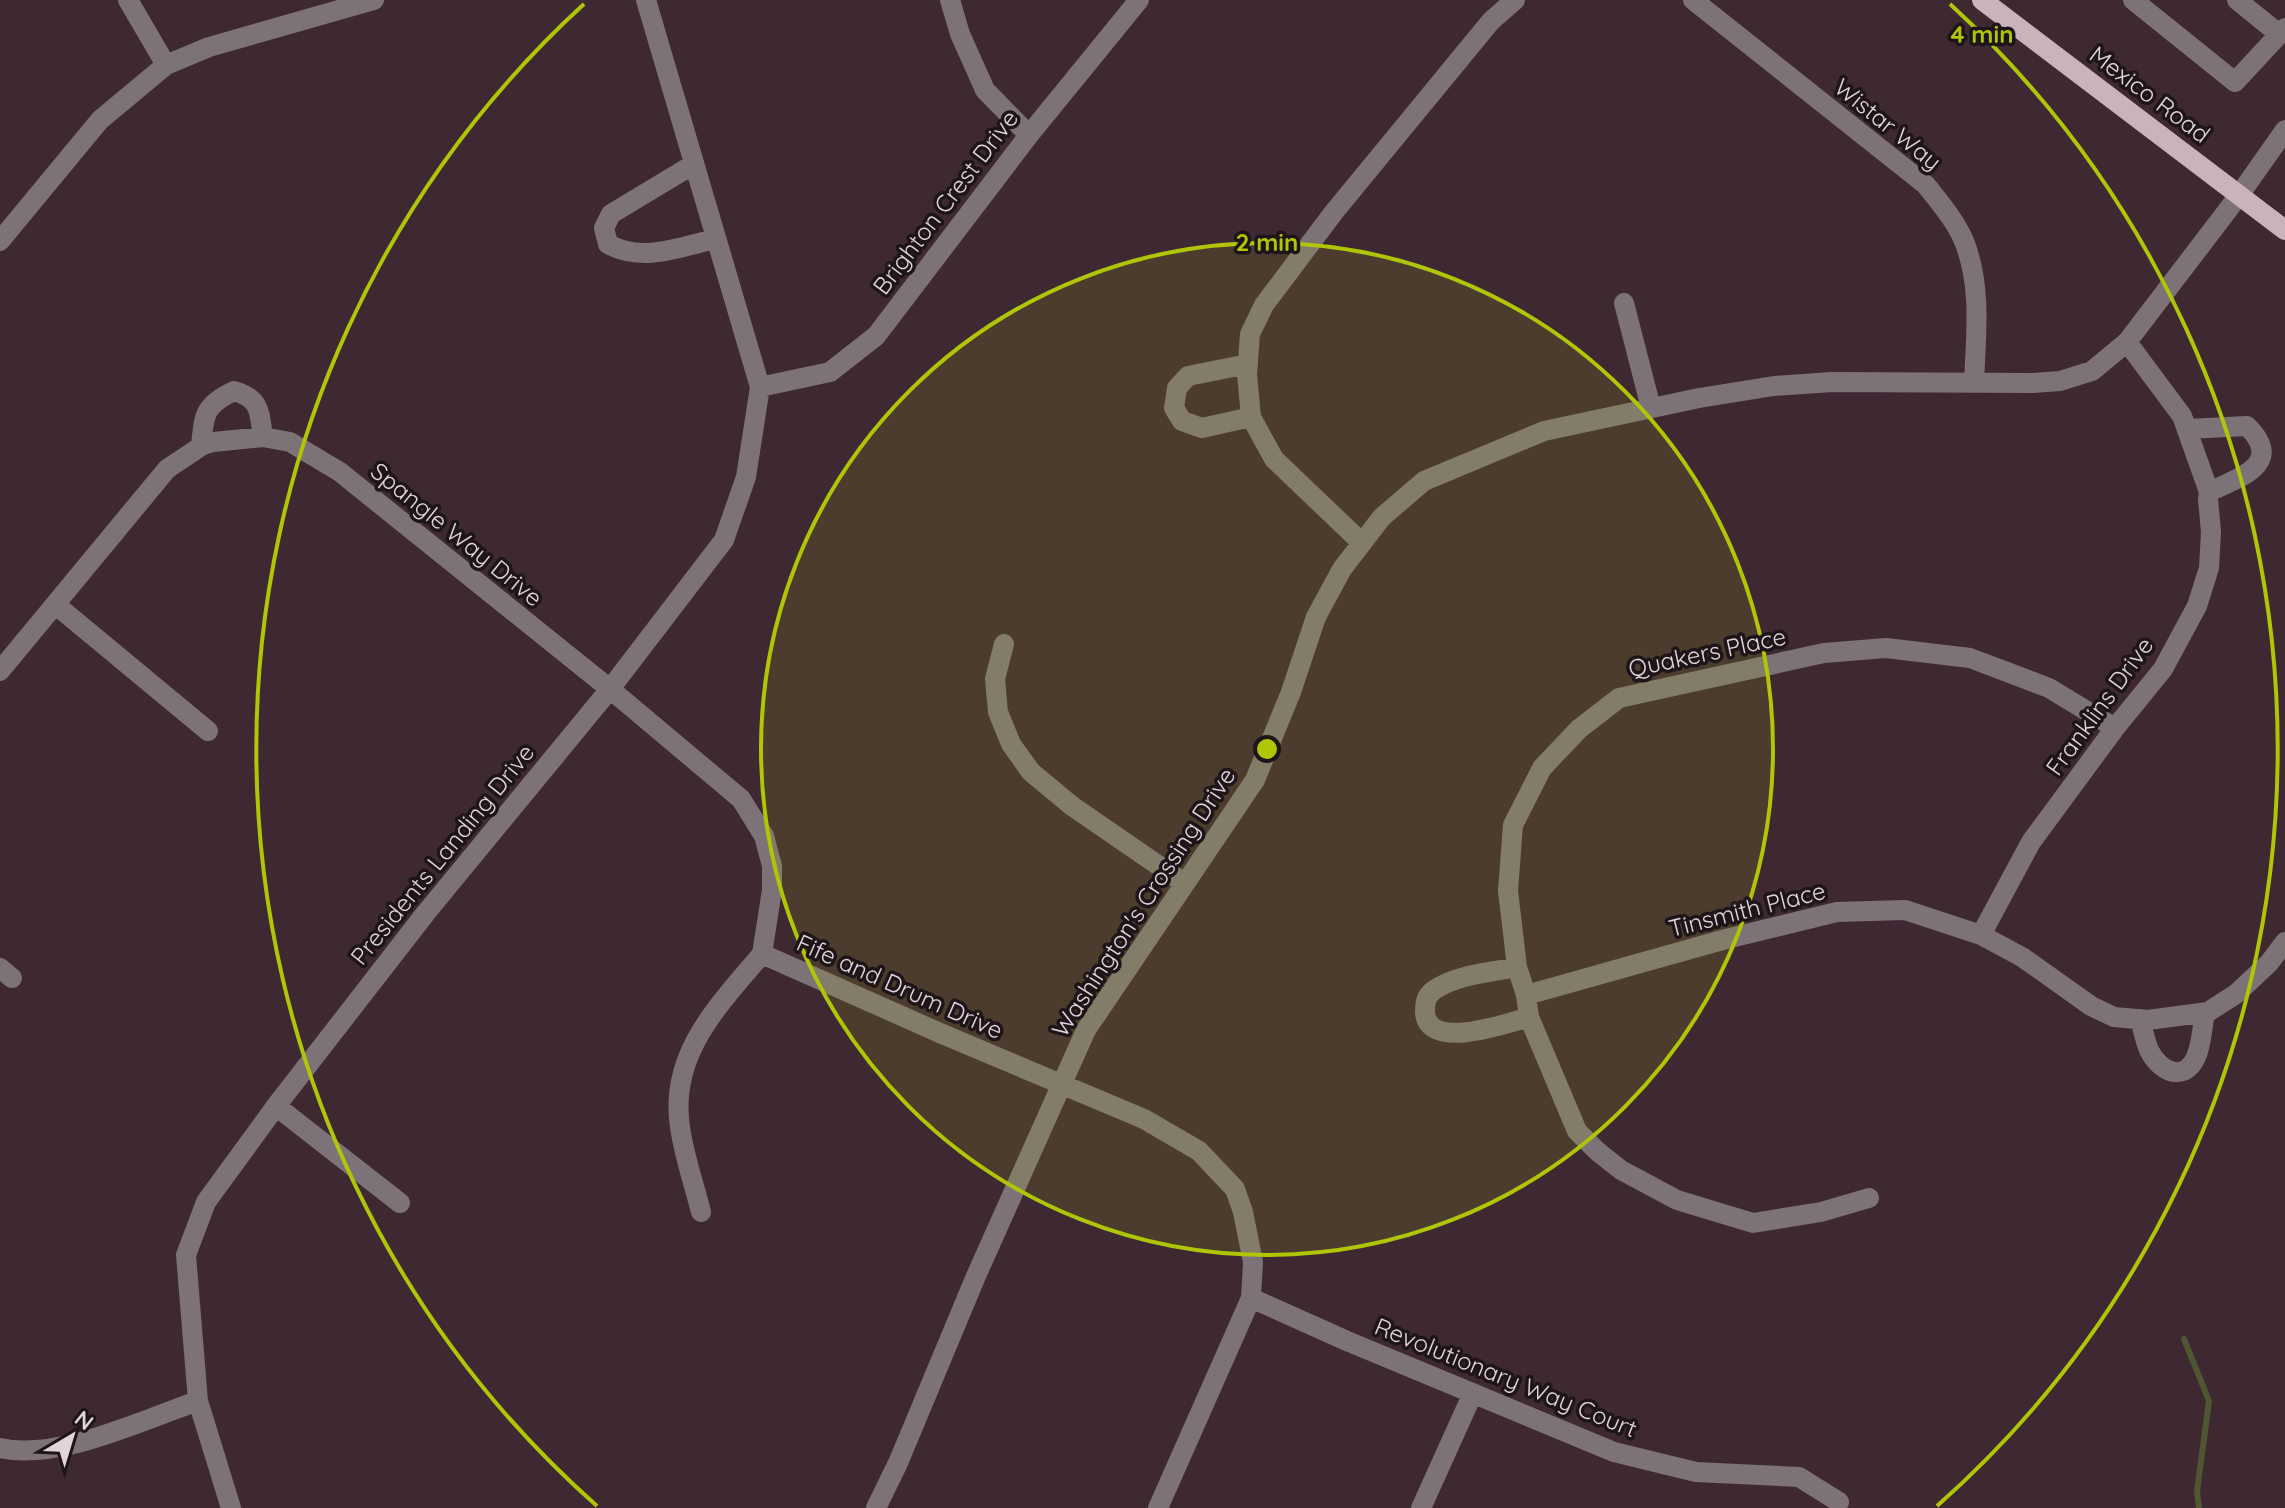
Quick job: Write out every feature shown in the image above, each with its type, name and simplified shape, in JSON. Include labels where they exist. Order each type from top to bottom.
[{"type":"main road","name":"Mexico Road","points":[[1982,0],[2285,230]]},
{"type":"street","points":[[128,0],[166,65]]},
{"type":"street","points":[[0,241],[100,120],[166,65],[209,47],[374,0]]},
{"type":"street","name":"Presidents Landing Drive","points":[[231,1508],[198,1401],[186,1255],[206,1202],[425,914],[610,689],[724,540],[746,477],[760,387],[646,0]]},
{"type":"street","points":[[950,0],[960,34],[985,90],[1029,135]]},
{"type":"street","name":"Brighton Crest Drive","points":[[760,387],[830,372],[876,336],[1029,135],[1139,0]]},
{"type":"street","points":[[1362,543],[1274,459],[1251,417],[1250,334],[1264,305],[1334,212],[1491,21],[1515,0]]},
{"type":"street","name":"Wistar Way","points":[[1693,0],[1926,185],[1947,211],[1963,240],[1974,274],[1977,308],[1974,382]]},
{"type":"street","points":[[2133,0],[2235,82],[2282,31],[2237,0]]},
{"type":"street","name":"Washington's Crossing Drive","points":[[876,1508],[1086,1030],[1255,780],[1291,692],[1316,617],[1342,569],[1382,517],[1424,481],[1544,431],[1714,395],[1832,382],[2033,383],[2060,381],[2092,371],[2127,342],[2285,130]]},
{"type":"street","points":[[694,164],[611,214],[604,228],[608,244],[622,252],[643,255],[715,239]]},
{"type":"street","points":[[1624,303],[1651,408]]},
{"type":"street","name":"Franklins Drive","points":[[1981,935],[2031,842],[2163,669],[2197,606],[2209,568],[2209,492],[2187,429],[2182,416],[2127,342]]},
{"type":"street","points":[[1248,364],[1188,376],[1177,388],[1174,408],[1182,421],[1202,428],[1251,417]]},
{"type":"street","points":[[201,446],[204,417],[216,399],[234,391],[250,396],[258,407],[263,437]]},
{"type":"street","points":[[2187,429],[2247,426],[2259,437],[2263,446],[2262,458],[2255,468],[2209,492]]},
{"type":"street","name":"Spangle Way Drive","points":[[0,671],[167,469],[201,446],[213,442],[263,437],[290,442],[340,472],[610,689]]},
{"type":"street","points":[[56,605],[208,731]]},
{"type":"street","points":[[1004,644],[995,679],[998,712],[1011,744],[1031,772],[1072,806],[1184,883]]},
{"type":"street","name":"Quakers Place","points":[[1869,1198],[1821,1212],[1753,1223],[1677,1200],[1621,1170],[1577,1131],[1529,1017],[1517,967],[1508,891],[1513,825],[1542,768],[1579,729],[1619,698],[1824,653],[1886,648],[1970,658],[2049,688],[2115,728]]},
{"type":"street","name":"Fife and Drum Drive","points":[[610,689],[741,799],[764,836],[772,866],[772,890],[762,954],[1144,1119],[1199,1151],[1235,1189],[1253,1262],[1251,1298]]},
{"type":"street","name":"Tinsmith Place","points":[[1526,995],[1726,939],[1837,912],[1905,910],[1981,935],[2022,957],[2091,1006],[2114,1017],[2140,1019],[2205,1013]]},
{"type":"street","points":[[2140,1019],[2149,1052],[2163,1067],[2176,1074],[2183,1072],[2195,1060],[2205,1013],[2236,994],[2269,963],[2285,942]]},
{"type":"street","points":[[701,1212],[680,1126],[680,1078],[707,1019],[762,954]]},
{"type":"street","points":[[1517,967],[1455,979],[1431,992],[1426,1000],[1426,1018],[1434,1028],[1452,1033],[1490,1028],[1529,1017]]},
{"type":"street","points":[[276,1106],[400,1203]]},
{"type":"street","points":[[1158,1508],[1251,1298]]},
{"type":"street","name":"Revolutionary Way Court","points":[[1251,1298],[1614,1452],[1696,1472],[1799,1477],[1839,1502]]},
{"type":"street","points":[[1421,1508],[1473,1393]]},
{"type":"street","points":[[0,1448],[61,1448],[198,1401]]},
{"type":"waterway","points":[[2184,1339],[2209,1401],[2197,1491],[2199,1508]]}]
